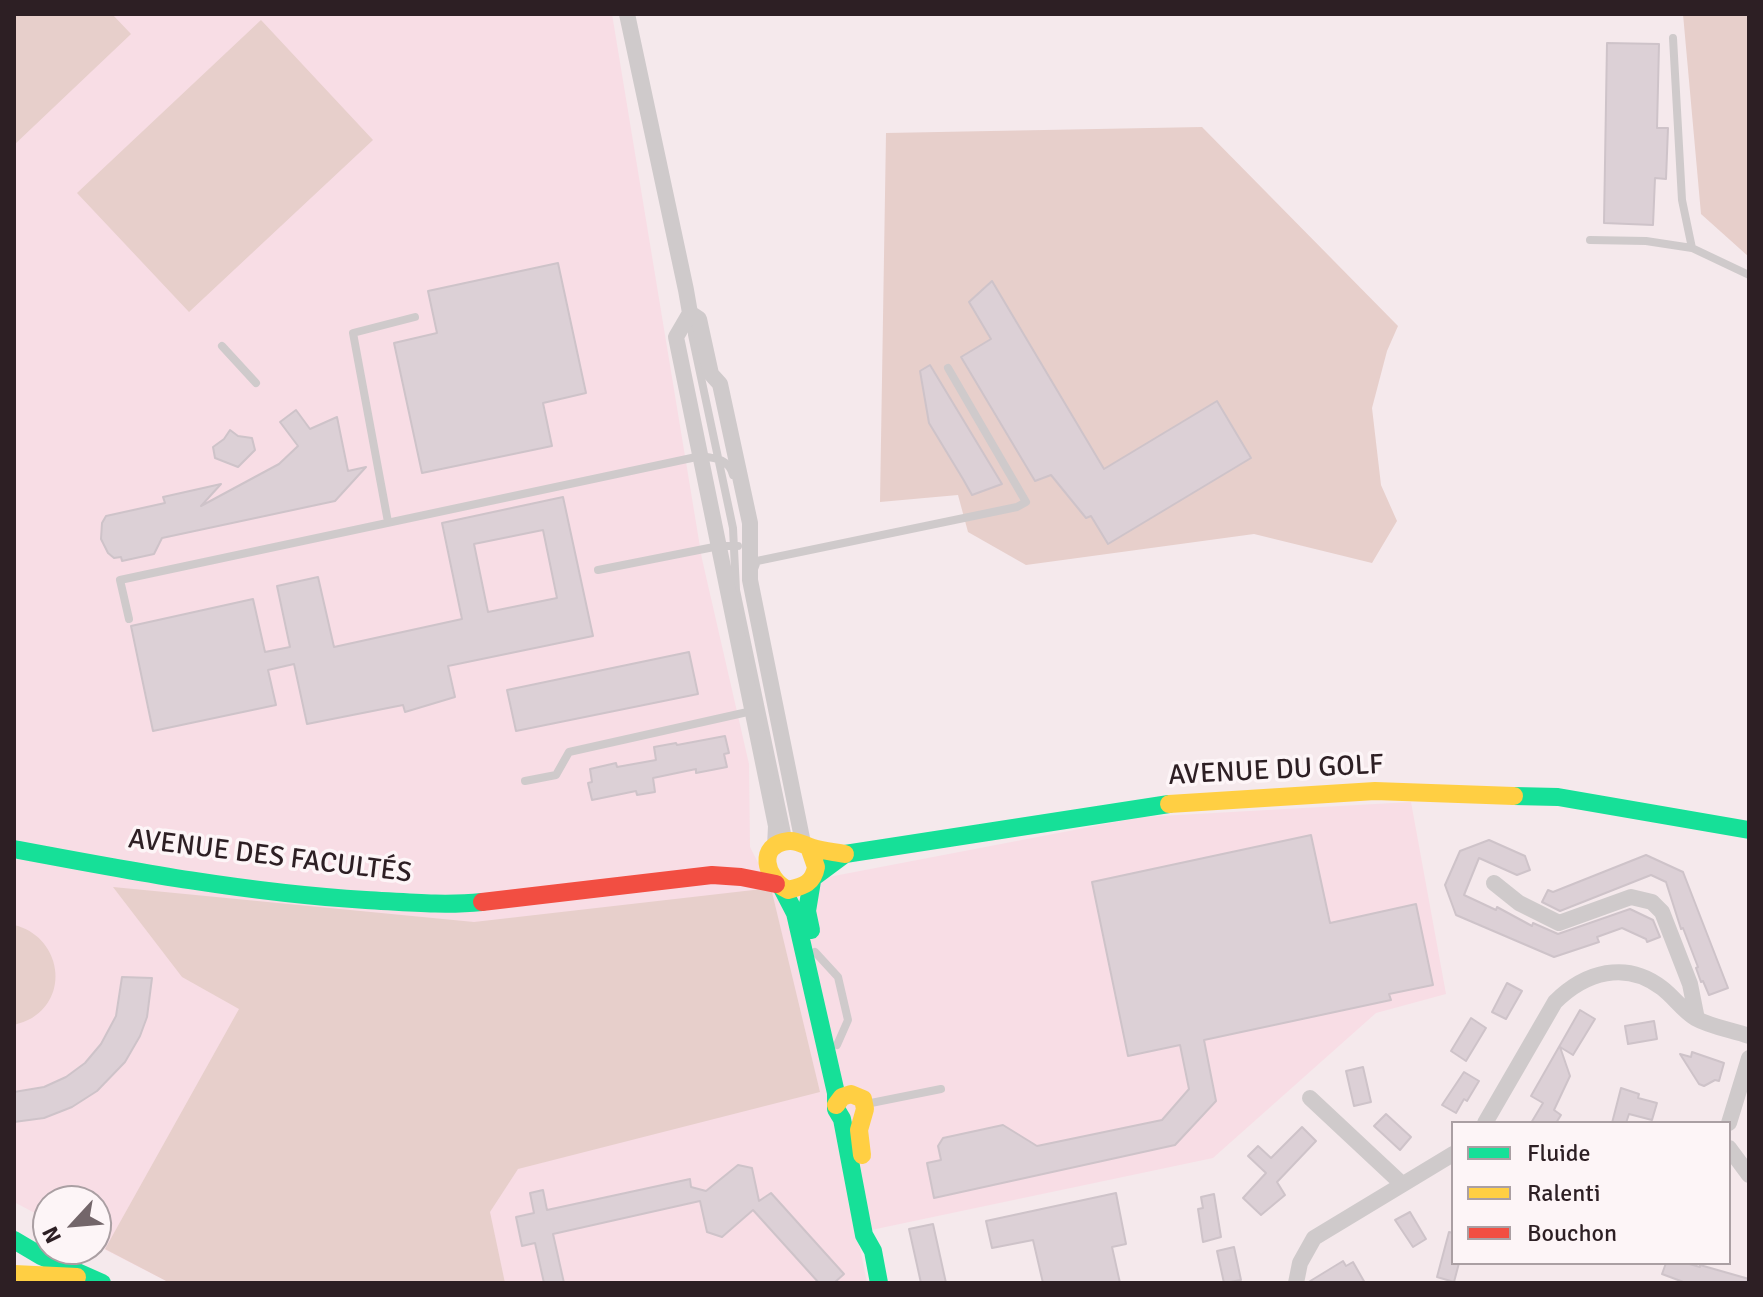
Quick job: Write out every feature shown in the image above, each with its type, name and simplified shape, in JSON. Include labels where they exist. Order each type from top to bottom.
[{"type":"main road","name":"AVENUE DU GOLF","points":[[813,879],[845,854],[1172,803],[1375,791],[1558,797],[1749,830]]},
{"type":"main road","points":[[790,846],[845,854]]},
{"type":"main road","points":[[790,846],[816,861],[807,911],[860,1143],[875,1223],[873,1251],[879,1283]]},
{"type":"main road","points":[[790,846],[767,868],[795,913],[836,1093],[851,1108]]},
{"type":"main road","name":"AVENUE DES FACULTÉS","points":[[712,875],[790,846]]},
{"type":"main road","name":"AVENUE DES FACULTÉS","points":[[14,849],[190,882],[301,895],[429,903],[461,904],[712,875],[741,877],[779,886]]},
{"type":"main road","points":[[779,886],[801,888],[813,879]]},
{"type":"main road","points":[[14,1240],[96,1280]]},
{"type":"main road","points":[[14,1274],[96,1280]]},
{"type":"street","points":[[627,14],[711,374],[720,384],[748,513],[750,580],[790,846]]},
{"type":"street","points":[[698,311],[676,337],[701,456],[726,546],[753,711],[776,826],[790,846]]},
{"type":"street","points":[[1494,883],[1519,903],[1559,923],[1631,897],[1652,902],[1662,912],[1690,984],[1697,1019]]},
{"type":"street","points":[[1486,1121],[1555,1002],[1570,987],[1589,976],[1611,971],[1638,974],[1661,987],[1697,1019],[1749,1036]]},
{"type":"street","points":[[1730,1121],[1749,1058]]},
{"type":"street","points":[[1310,1098],[1402,1184]]},
{"type":"street","points":[[1731,1151],[1749,1175]]},
{"type":"street","points":[[1296,1283],[1300,1263],[1314,1238],[1451,1155]]},
{"type":"lane","points":[[1673,38],[1682,200],[1692,248]]},
{"type":"lane","points":[[1590,240],[1646,241],[1692,248],[1749,275]]},
{"type":"lane","points":[[698,311],[692,335],[733,528],[726,546],[790,846]]},
{"type":"lane","points":[[388,522],[353,333],[415,317]]},
{"type":"lane","points":[[222,346],[256,383]]},
{"type":"lane","points":[[750,580],[757,561],[1017,507],[1026,502],[948,368]]},
{"type":"lane","points":[[129,619],[120,580],[701,456],[719,458],[731,467],[741,503],[748,513]]},
{"type":"lane","points":[[598,570],[726,546],[743,548],[750,580]]},
{"type":"lane","points":[[525,781],[556,775],[569,752],[753,711]]},
{"type":"lane","points":[[851,1108],[941,1089]]},
{"type":"shaded area","points":[[14,14],[612,14],[702,559],[749,764],[750,847],[771,888],[1142,817],[1411,802],[1446,994],[1376,1013],[1213,1158],[857,1233],[867,1283],[170,1283],[112,1253],[112,1185],[32,1185],[32,1212],[14,1202]]},
{"type":"shaded area","points":[[14,14],[112,14],[131,34],[14,145]]},
{"type":"shaded area","points":[[1683,14],[1749,14],[1749,257],[1701,214]]},
{"type":"shaded area","points":[[261,20],[373,140],[189,312],[77,193]]},
{"type":"shaded area","points":[[1202,127],[1398,326],[1387,351],[1372,408],[1381,485],[1397,521],[1372,563],[1254,534],[1026,565],[968,532],[958,495],[880,502],[886,133]]},
{"type":"shaded area","points":[[113,887],[474,922],[771,888],[820,1092],[518,1169],[490,1212],[505,1283],[170,1283],[112,1253],[112,1236],[239,1009],[182,977]]},
{"type":"shaded area","points":[[14,925],[41,940],[50,952],[55,980],[45,1007],[32,1018],[14,1025]]},
{"type":"building","points":[[1607,43],[1659,44],[1657,128],[1668,128],[1666,179],[1655,178],[1653,225],[1604,223]]},
{"type":"building","points":[[558,263],[586,393],[543,403],[552,446],[422,473],[394,343],[437,333],[428,291]]},
{"type":"building","points":[[992,281],[1104,469],[1217,401],[1251,458],[1108,544],[1091,516],[1086,518],[1051,475],[1035,481],[961,357],[991,339],[969,302]]},
{"type":"building","points":[[930,365],[1002,484],[972,495],[929,423],[920,371]]},
{"type":"building","points":[[296,410],[310,429],[337,417],[348,471],[366,467],[335,501],[162,538],[154,554],[122,561],[121,557],[114,558],[108,553],[101,539],[102,523],[106,516],[165,503],[163,497],[221,484],[201,506],[279,464],[298,446],[280,422]]},
{"type":"building","points":[[230,430],[238,436],[252,438],[255,450],[238,467],[215,458],[213,447]]},
{"type":"building","points":[[563,497],[593,636],[448,666],[455,697],[405,712],[403,705],[307,724],[294,664],[268,670],[276,705],[153,731],[131,626],[253,599],[265,652],[290,647],[277,586],[318,577],[334,647],[462,619],[442,523]],"holes":[[[543,530],[557,598],[488,612],[474,544]]]},
{"type":"building","points":[[689,652],[698,694],[516,731],[507,690]]},
{"type":"building","points":[[725,736],[729,753],[724,754],[727,767],[696,773],[696,769],[653,778],[655,792],[637,795],[636,791],[592,800],[588,783],[592,782],[590,769],[616,763],[617,767],[656,760],[654,747]]},
{"type":"building","points":[[1311,835],[1330,923],[1416,904],[1433,985],[1389,994],[1391,1000],[1204,1040],[1216,1101],[1175,1145],[934,1198],[927,1163],[941,1160],[938,1146],[943,1138],[1003,1125],[1037,1146],[1162,1120],[1189,1089],[1180,1045],[1128,1056],[1092,882]]},
{"type":"building","points":[[1489,840],[1525,856],[1530,870],[1517,875],[1479,858],[1464,895],[1496,910],[1497,907],[1532,926],[1533,923],[1558,934],[1630,909],[1653,920],[1660,937],[1647,942],[1622,928],[1597,937],[1599,942],[1554,957],[1456,915],[1445,885],[1460,851]]},
{"type":"building","points":[[1646,855],[1683,872],[1728,988],[1709,995],[1701,982],[1666,882],[1651,875],[1560,911],[1542,902],[1548,890],[1553,892]]},
{"type":"building","points":[[122,977],[152,978],[147,1017],[125,1062],[97,1091],[72,1107],[44,1118],[14,1122],[14,1092],[44,1087],[66,1077],[85,1063],[101,1044],[116,1016]]},
{"type":"building","points":[[1507,983],[1522,991],[1506,1019],[1492,1012]]},
{"type":"building","points":[[1580,1010],[1595,1019],[1573,1055],[1560,1047],[1570,1076],[1554,1110],[1561,1115],[1557,1121],[1532,1121],[1543,1103],[1531,1096]]},
{"type":"building","points":[[1471,1018],[1486,1028],[1466,1061],[1451,1051]]},
{"type":"building","points":[[1654,1021],[1657,1039],[1628,1044],[1625,1026]]},
{"type":"building","points":[[1692,1052],[1724,1063],[1719,1081],[1704,1086],[1699,1084],[1680,1054],[1691,1057]]},
{"type":"building","points":[[1363,1067],[1371,1102],[1354,1106],[1346,1071]]},
{"type":"building","points":[[1464,1072],[1479,1081],[1456,1113],[1442,1105]]},
{"type":"building","points":[[1621,1088],[1639,1094],[1638,1098],[1657,1103],[1652,1120],[1629,1114],[1627,1121],[1613,1121]]},
{"type":"building","points":[[1386,1114],[1411,1137],[1400,1150],[1374,1126]]},
{"type":"building","points":[[1302,1127],[1316,1141],[1277,1182],[1285,1195],[1261,1215],[1243,1198],[1266,1173],[1248,1156],[1258,1146],[1271,1158]]},
{"type":"building","points":[[738,1165],[752,1168],[759,1201],[771,1193],[844,1274],[834,1283],[819,1283],[753,1210],[722,1237],[707,1232],[700,1201],[553,1234],[564,1283],[544,1283],[535,1243],[522,1246],[516,1217],[534,1213],[530,1193],[543,1190],[547,1210],[690,1179],[691,1187],[706,1191]]},
{"type":"building","points":[[1116,1193],[1126,1244],[1112,1247],[1120,1283],[1043,1283],[1033,1240],[992,1248],[986,1221]]},
{"type":"building","points":[[1214,1194],[1221,1237],[1203,1242],[1198,1209],[1203,1208],[1201,1197]]},
{"type":"building","points":[[1410,1212],[1426,1239],[1413,1247],[1395,1220]]},
{"type":"building","points":[[933,1224],[946,1283],[921,1283],[909,1229]]},
{"type":"building","points":[[1451,1232],[1451,1265],[1458,1265],[1454,1282],[1437,1277]]},
{"type":"building","points":[[1234,1247],[1241,1280],[1224,1283],[1217,1251]]},
{"type":"building","points":[[1343,1261],[1346,1266],[1353,1262],[1365,1283],[1307,1283]]},
{"type":"building","points":[[1665,1265],[1700,1265],[1749,1279],[1749,1283],[1686,1283],[1662,1274]]},
{"type":"traffic: fast","points":[[1514,796],[1558,797],[1749,830]]},
{"type":"traffic: fast","points":[[814,877],[845,854],[1169,804]]},
{"type":"traffic: fast","points":[[14,849],[145,873],[277,892],[409,903],[482,902]]},
{"type":"traffic: fast","points":[[811,930],[807,911],[812,881]]},
{"type":"traffic: fast","points":[[782,888],[795,913],[836,1093],[836,1109],[842,1119],[864,1235],[873,1251],[879,1283]]},
{"type":"traffic: fast","points":[[14,1240],[41,1256],[102,1283]]},
{"type":"traffic: slow","points":[[1169,804],[1375,791],[1514,796]]},
{"type":"traffic: slow","points":[[809,847],[816,867],[812,877],[803,885],[788,890],[780,885],[770,870],[768,855],[772,848],[795,841],[845,854]]},
{"type":"traffic: slow","points":[[836,1105],[842,1097],[851,1094],[863,1099],[865,1109],[859,1130],[862,1155]]},
{"type":"traffic: slow","points":[[14,1274],[77,1277]]},
{"type":"traffic: jam","points":[[482,902],[712,875],[776,884]]}]
